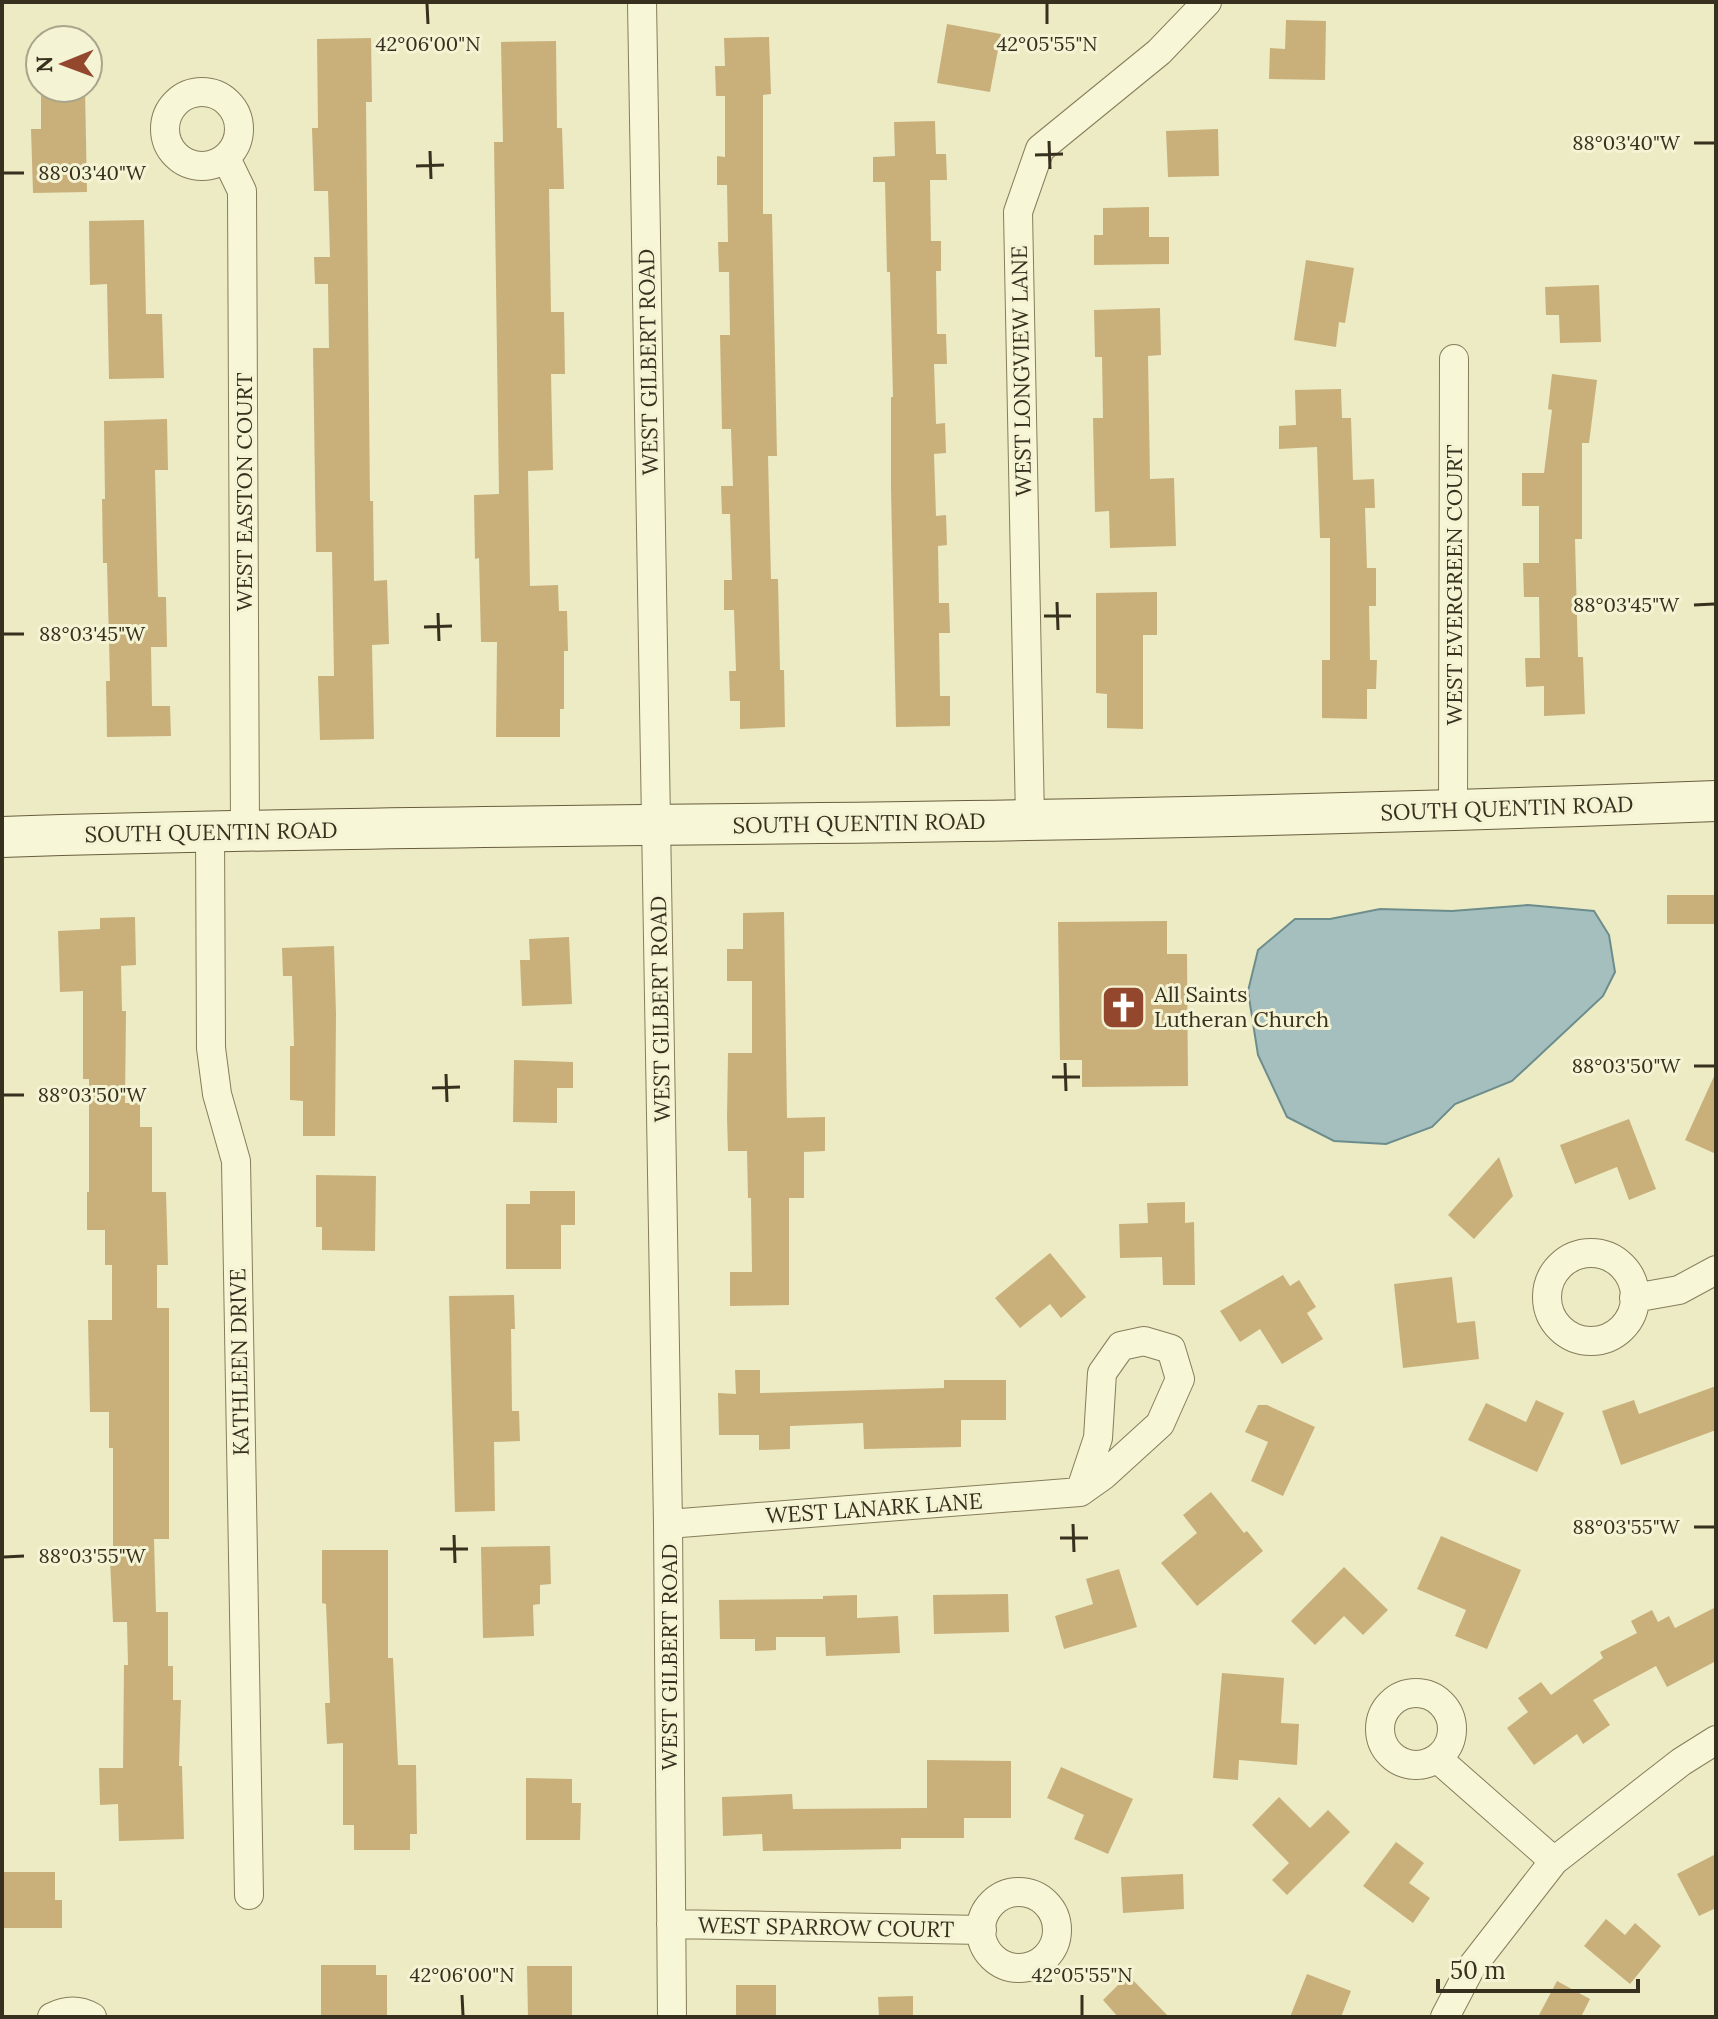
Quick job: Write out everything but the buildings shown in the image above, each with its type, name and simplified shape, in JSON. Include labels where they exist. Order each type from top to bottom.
[{"type":"main road","name":"SOUTH QUENTIN ROAD","points":[[2,837],[227,830],[1030,820],[1453,811],[1716,801]]},
{"type":"street","name":"WEST GILBERT ROAD","points":[[642,2],[668,1524],[672,2017]]},
{"type":"street","name":"WEST LONGVIEW LANE","points":[[1030,820],[1018,212],[1040,149],[1159,52],[1207,2]]},
{"type":"street","name":"WEST EASTON COURT","points":[[226,158],[242,191],[227,830]]},
{"type":"street","name":"WEST EVERGREEN COURT","points":[[1453,811],[1454,359]]},
{"type":"street","name":"KATHLEEN DRIVE","points":[[227,830],[211,1048],[217,1094],[236,1161],[249,1895]]},
{"type":"street","points":[[1634,1298],[1679,1290],[1716,1270]]},
{"type":"street","points":[[1144,1341],[1171,1349],[1180,1379],[1160,1424],[1104,1475],[1080,1492],[1098,1438],[1102,1373],[1121,1346],[1144,1341]]},
{"type":"street","name":"WEST LANARK LANE","points":[[668,1524],[1080,1492]]},
{"type":"street","points":[[1445,2017],[1470,1969],[1554,1861],[1681,1762],[1716,1740]]},
{"type":"street","points":[[1438,1759],[1554,1861]]},
{"type":"street","name":"WEST SPARROW COURT","points":[[671,1924],[982,1930]]},
{"type":"street","points":[[52,2017],[76,2010],[92,2017]]},
{"type":"water","points":[[1528,905],[1594,911],[1609,935],[1615,972],[1603,996],[1512,1081],[1455,1104],[1432,1127],[1386,1144],[1334,1141],[1287,1117],[1258,1055],[1248,991],[1258,950],[1295,919],[1330,919],[1380,909],[1452,911]]},
{"type":"place","name":"All Saints Lutheran Church","points":[[1123,1007]]}]
